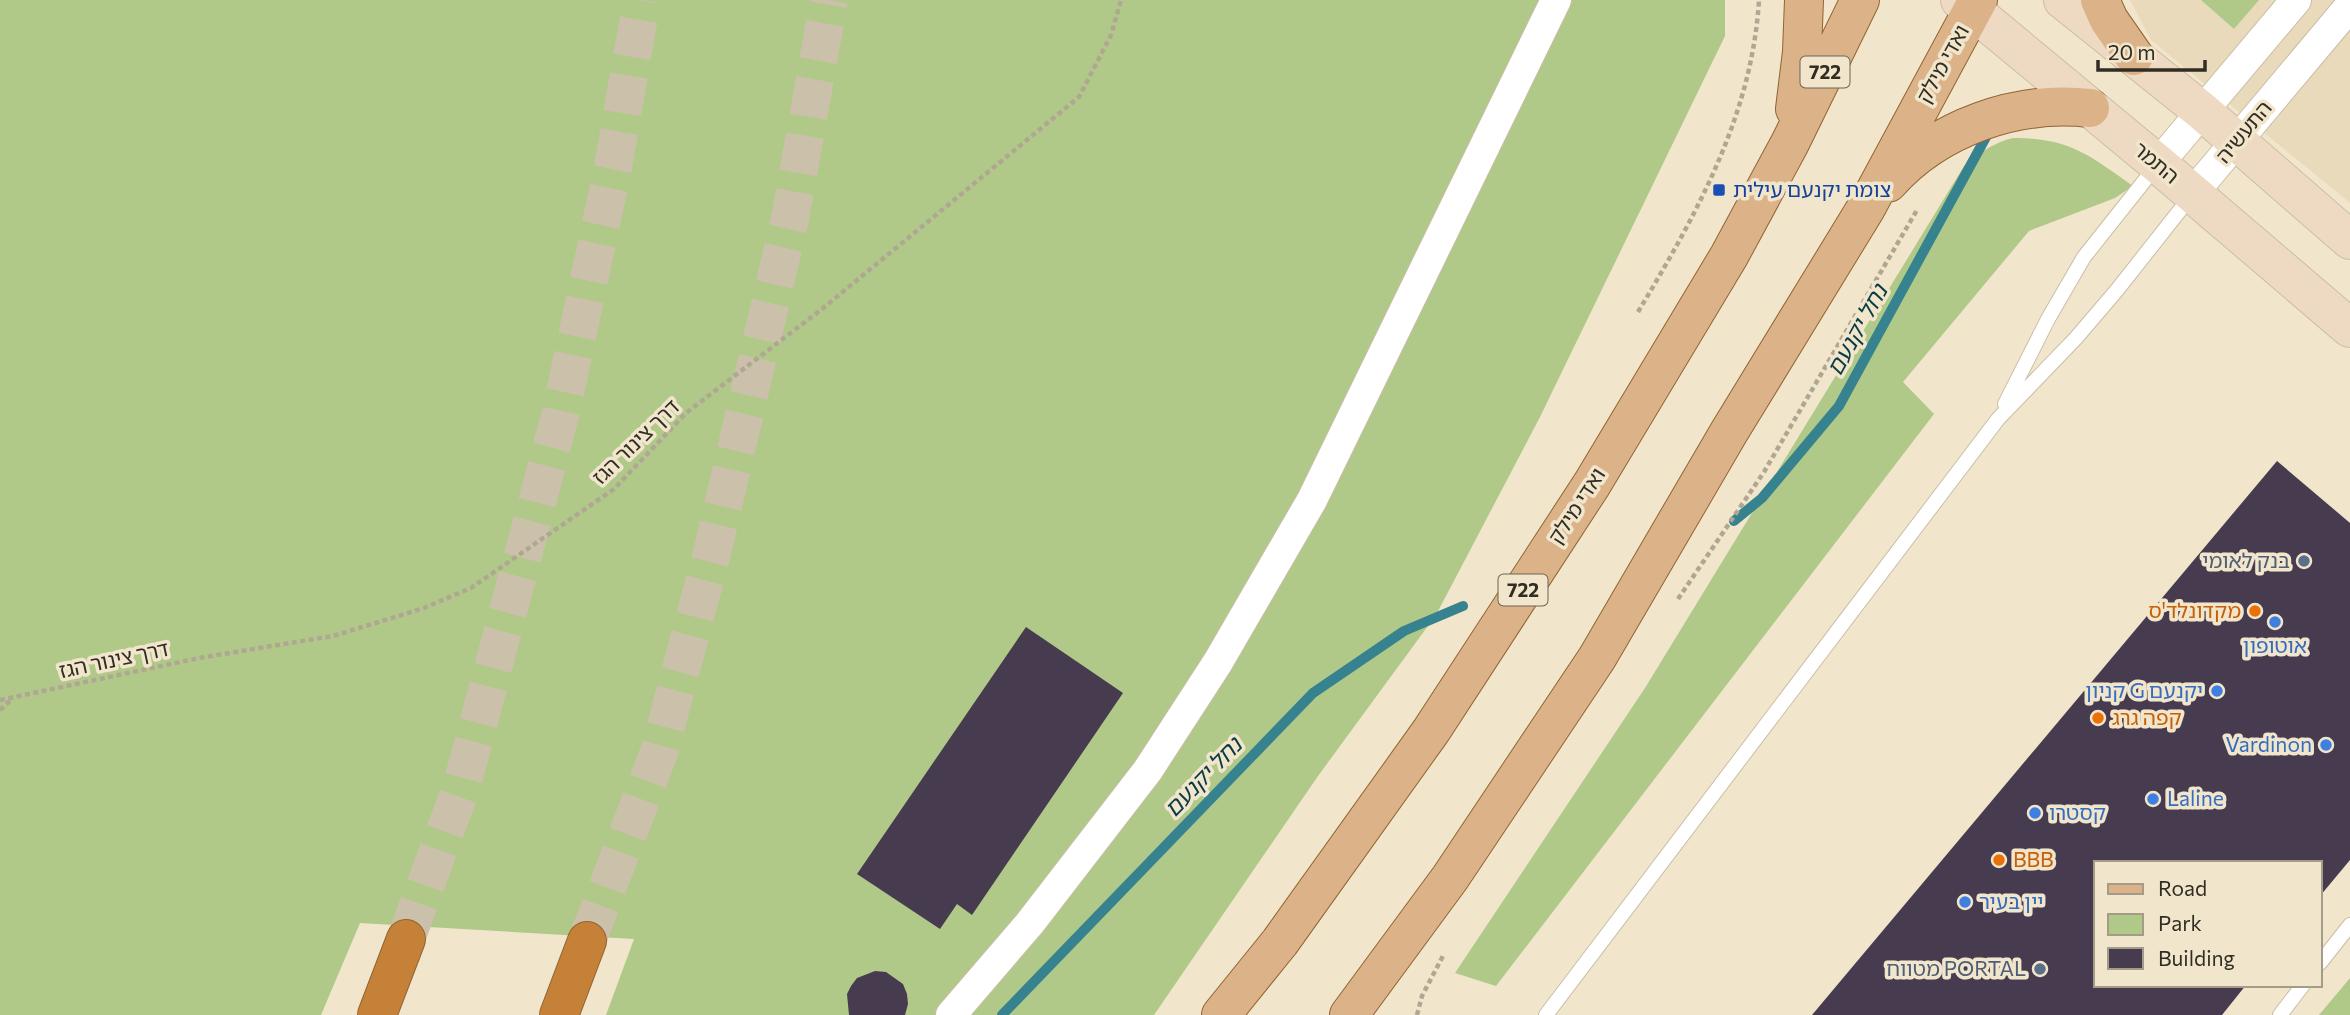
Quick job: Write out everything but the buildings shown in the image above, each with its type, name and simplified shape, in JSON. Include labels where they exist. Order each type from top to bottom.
[{"type":"highway","points":[[377,1015],[406,939]]},
{"type":"highway","points":[[559,1015],[587,941]]},
{"type":"main road","points":[[1790,143],[1802,52],[1804,0]]},
{"type":"main road","name":"ואדי מילק","points":[[1221,1015],[1280,942],[1446,709],[1592,484],[1729,256],[1790,143],[1860,0]]},
{"type":"main road","points":[[2063,0],[2203,112],[2350,240]]},
{"type":"main road","points":[[2100,0],[2134,56]]},
{"type":"main road","name":"ואדי מילק","points":[[1349,1015],[1450,878],[1597,658],[1729,432],[1866,208],[1970,3]]},
{"type":"main road","name":"התמר","points":[[1970,3],[2350,328]]},
{"type":"main road","points":[[1866,208],[1894,176],[1963,127],[2002,114],[2043,107],[2090,108]]},
{"type":"street","points":[[951,1015],[1030,923],[1148,770],[1218,662],[1312,500],[1556,0]]},
{"type":"street","points":[[1540,36],[1564,0]]},
{"type":"street","points":[[2158,164],[2296,0]]},
{"type":"street","name":"התעשיה","points":[[2193,194],[2350,6]]},
{"type":"lane","points":[[1998,419],[2048,320],[2084,257],[2158,164]]},
{"type":"lane","points":[[1546,1015],[1998,419],[2084,328],[2193,194]]},
{"type":"lane","points":[[2322,960],[2350,925]]},
{"type":"lane","points":[[2280,1015],[2301,987]]},
{"type":"path","name":"דרך צינור הגז","points":[[0,700],[199,658],[333,636],[424,608],[471,588],[614,489],[686,413],[821,309],[1079,97],[1111,35],[1121,0]]},
{"type":"path","points":[[1638,312],[1686,233],[1728,141],[1752,60],[1757,36],[1759,0]]},
{"type":"path","points":[[0,710],[13,699]]},
{"type":"shaded area","points":[[2130,0],[2350,0],[2350,203],[2151,40]]},
{"type":"green space","points":[[0,0],[1725,0],[1725,36],[1539,419],[1436,615],[1318,776],[1154,1015],[606,1015],[634,939],[360,923],[321,1015],[0,1015]]},
{"type":"green space","points":[[2201,0],[2259,0],[2234,29]]},
{"type":"green space","points":[[2013,138],[2050,141],[2078,150],[2133,186],[2115,198],[2029,231],[1903,382],[1934,414],[1496,986],[1455,973],[1645,688],[1964,166],[1992,146]]},
{"type":"green space","points":[[2350,978],[2350,1015],[2319,1015]]},
{"type":"waterway","name":"נחל יקנעם","points":[[1734,521],[1762,498],[1839,406],[1986,137]]},
{"type":"waterway","name":"נחל יקנעם","points":[[1002,1015],[1313,693],[1404,631],[1463,606]]},
{"type":"tunnel","points":[[406,939],[462,785],[561,412],[613,167],[642,0]]},
{"type":"tunnel","points":[[587,941],[659,752],[712,553],[790,219],[829,0]]},
{"type":"place","name":"צומת יקנעם עילית","points":[[1719,190]]},
{"type":"place","name":"בנק לאומי","points":[[2304,561]]},
{"type":"place","name":"מקדונלד'ס","points":[[2255,611]]},
{"type":"place","name":"אוטופון","points":[[2275,622]]},
{"type":"place","name":"קניון G יקנעם","points":[[2217,691]]},
{"type":"place","name":"קפה גרג","points":[[2098,718]]},
{"type":"place","name":"Vardinon","points":[[2326,745]]},
{"type":"place","name":"Laline","points":[[2153,799]]},
{"type":"place","name":"קסטרו","points":[[2035,813]]},
{"type":"place","name":"BBB","points":[[1999,860]]},
{"type":"place","name":"יין בעיר","points":[[1965,902]]},
{"type":"place","name":"מטווח PORTAL","points":[[2040,969]]}]
